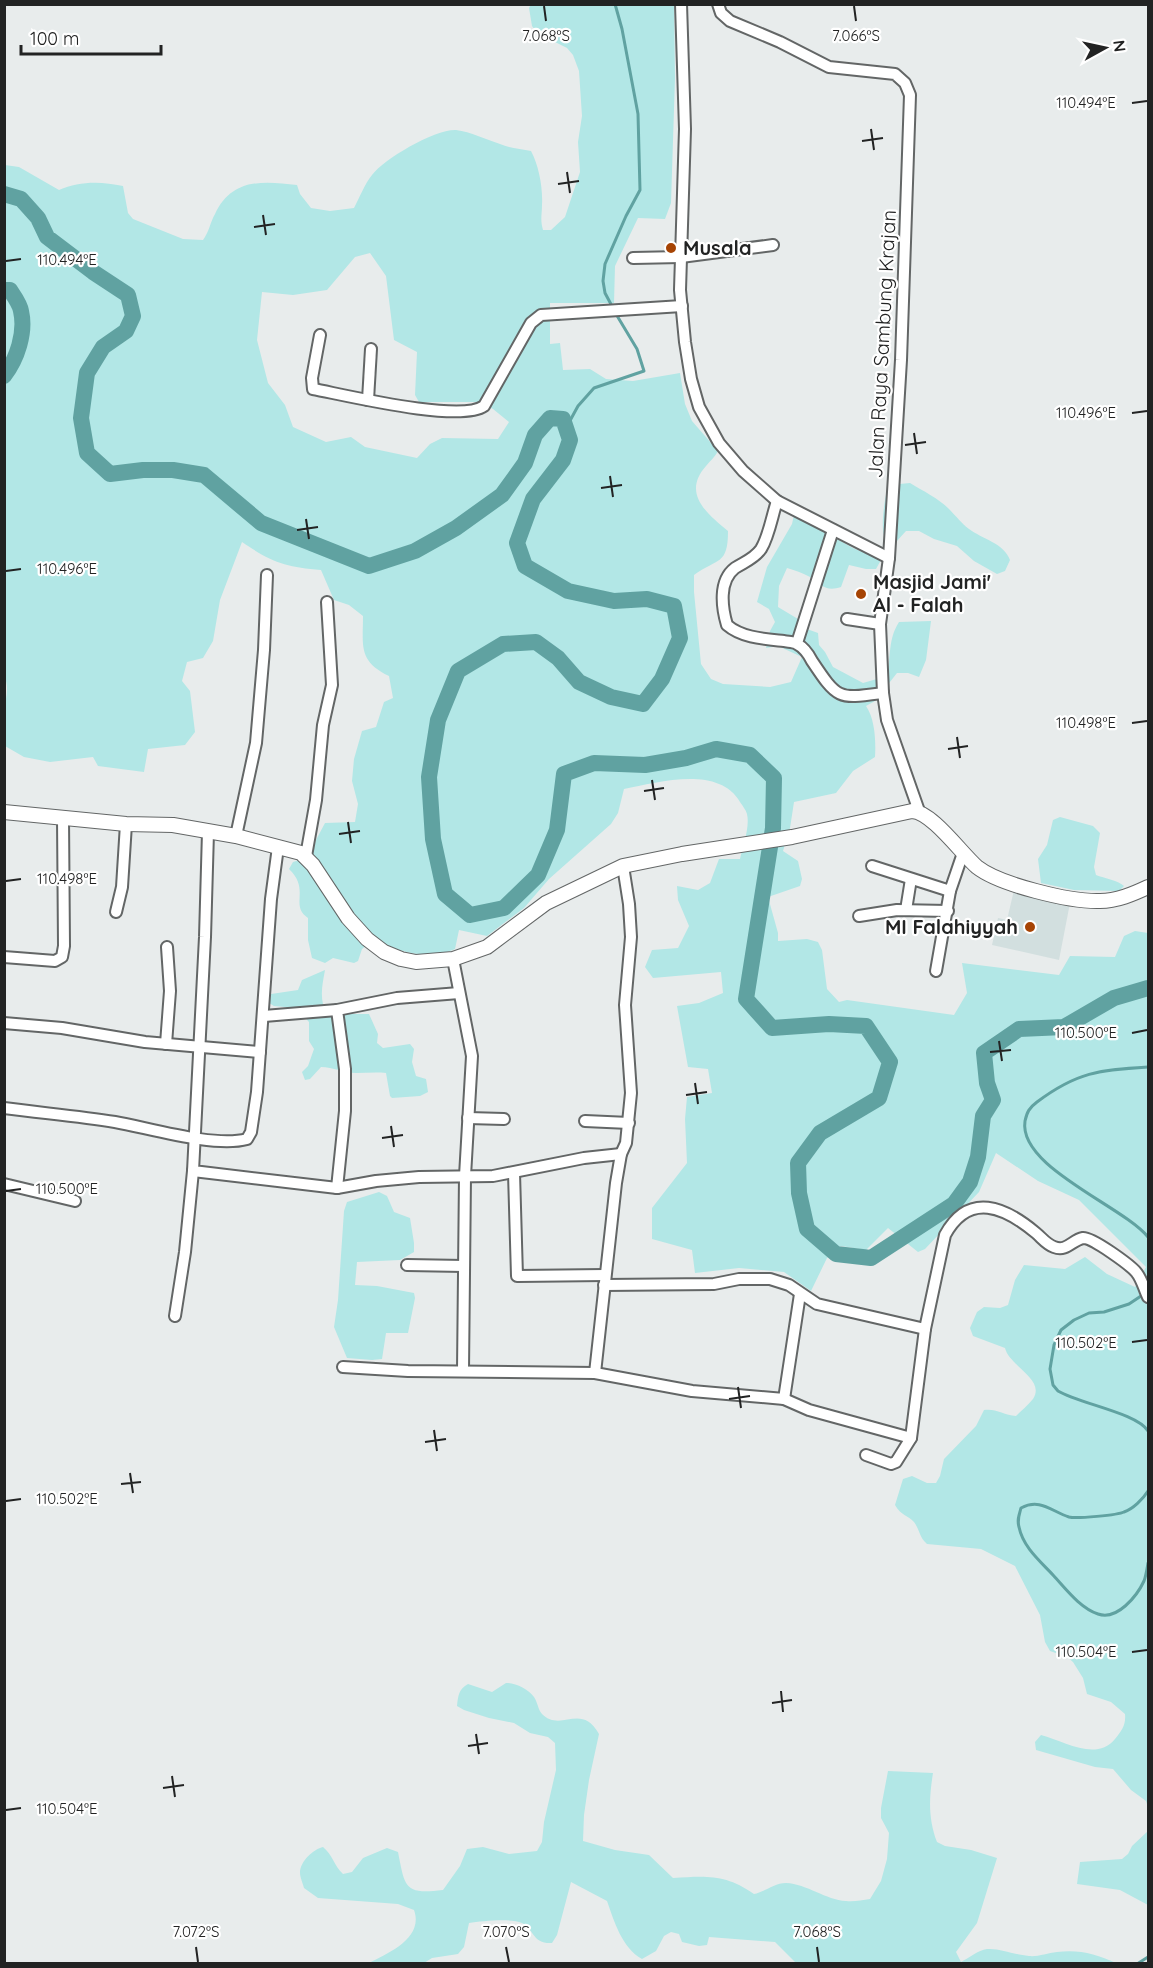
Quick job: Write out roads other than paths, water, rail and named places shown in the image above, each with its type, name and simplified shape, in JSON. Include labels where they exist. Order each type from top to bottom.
[{"type":"main road","points":[[4,812],[126,824],[173,825],[236,836],[306,856],[348,918],[377,947],[400,959],[416,962],[453,959],[487,947],[546,903],[623,866],[682,854],[792,837],[906,812],[919,812],[979,868],[1002,880],[1077,899],[1101,901],[1149,887]]},
{"type":"street","points":[[681,4],[685,129],[681,257],[682,306],[691,379],[699,407],[725,450],[743,471],[777,501],[889,558]]},
{"type":"street","name":"Jalan Raya Sambung Krajan","points":[[718,4],[721,13],[730,21],[780,42],[829,67],[895,74],[905,83],[910,95],[901,360],[889,558],[880,624],[883,693],[887,720],[919,812]]},
{"type":"street","points":[[633,258],[681,257],[773,245]]},
{"type":"street","points":[[320,335],[311,383],[313,389],[448,412],[472,412],[481,409],[486,403],[536,317],[682,306]]},
{"type":"street","points":[[368,400],[371,349]]},
{"type":"street","points":[[777,501],[762,547],[756,555],[732,570],[726,581],[723,593],[727,625],[738,632],[755,637],[797,643],[808,654],[827,683],[842,696],[850,698],[883,693]]},
{"type":"street","points":[[797,643],[833,530]]},
{"type":"street","points":[[236,836],[256,743],[264,650],[267,575]]},
{"type":"street","points":[[306,856],[316,800],[323,725],[332,685],[327,603]]},
{"type":"street","points":[[846,619],[880,624]]},
{"type":"street","points":[[4,957],[55,961],[62,957],[64,946],[63,819]]},
{"type":"street","points":[[116,912],[122,887],[126,824]]},
{"type":"street","points":[[175,1316],[185,1252],[195,1139],[208,832]]},
{"type":"street","points":[[4,1107],[114,1122],[195,1139],[238,1141],[247,1139],[250,1136],[264,1016],[271,899],[278,847]]},
{"type":"street","points":[[936,971],[950,891],[963,854]]},
{"type":"street","points":[[596,1373],[604,1280],[621,1154],[626,1143],[629,1123],[631,1093],[625,1005],[632,937],[623,866]]},
{"type":"street","points":[[872,866],[950,891]]},
{"type":"street","points":[[906,910],[911,879]]},
{"type":"street","points":[[859,916],[906,910],[948,910]]},
{"type":"street","points":[[166,1044],[170,991],[167,947]]},
{"type":"street","points":[[453,959],[472,1056],[465,1176],[463,1371]]},
{"type":"street","points":[[264,1016],[337,1010],[397,998],[459,993]]},
{"type":"street","points":[[337,1010],[345,1069],[345,1111],[337,1188]]},
{"type":"street","points":[[4,1023],[62,1028],[166,1044],[260,1052]]},
{"type":"street","points":[[468,1118],[504,1119]]},
{"type":"street","points":[[585,1121],[629,1123]]},
{"type":"street","points":[[192,1171],[337,1188],[387,1180],[493,1176],[584,1158],[621,1154]]},
{"type":"street","points":[[514,1173],[517,1276],[714,1284],[739,1279],[770,1279],[789,1285],[817,1304],[925,1329]]},
{"type":"street","points":[[4,1184],[75,1201]]},
{"type":"street","points":[[866,1455],[891,1464],[896,1462],[911,1438],[925,1329],[945,1235],[950,1226],[964,1213],[984,1206],[993,1208],[1010,1216],[1054,1247],[1065,1248],[1082,1238],[1091,1240],[1131,1267],[1138,1274],[1146,1293]]},
{"type":"street","points":[[407,1265],[464,1266]]},
{"type":"street","points":[[784,1399],[800,1294]]},
{"type":"street","points":[[343,1367],[408,1371],[596,1373],[692,1391],[784,1399],[809,1410],[911,1438]]},
{"type":"waterway","points":[[613,308],[605,293],[603,281],[605,264],[640,190],[638,114],[615,4]]},
{"type":"waterway","points":[[4,194],[21,199],[38,218],[47,237],[128,295],[133,316],[126,331],[103,347],[87,373],[81,418],[87,453],[110,474],[143,470],[173,470],[204,475],[261,523],[369,566],[415,551],[456,528],[502,495],[525,463],[535,435],[550,418],[563,419],[570,440],[563,460],[533,499],[517,543],[525,566],[568,591],[614,601],[647,599],[674,606],[680,638],[662,679],[643,704],[611,697],[579,682],[558,658],[536,642],[503,644],[458,671],[438,720],[429,777],[433,839],[445,894],[470,915],[504,908],[538,875],[557,830],[564,774],[594,763],[645,765],[686,758],[716,749],[750,755],[774,778],[773,828],[746,999],[772,1028],[829,1024],[866,1026],[890,1062],[879,1098],[820,1133],[798,1163],[799,1193],[807,1229],[836,1254],[871,1258],[954,1204],[970,1182],[978,1157],[983,1116],[993,1100],[987,1083],[984,1053],[1019,1029],[1064,1027],[1114,998],[1148,988]]},
{"type":"waterway","points":[[4,290],[10,290],[18,303],[22,319],[21,337],[16,354],[4,376]]},
{"type":"waterway","points":[[566,428],[578,406],[594,388],[644,371],[637,349],[616,314]]},
{"type":"waterway","points":[[1148,1067],[1102,1071],[1064,1084],[1034,1104],[1025,1121],[1027,1138],[1038,1154],[1054,1170],[1117,1212],[1148,1237]]},
{"type":"waterway","points":[[1144,1294],[1129,1304],[1104,1312],[1089,1313],[1074,1320],[1061,1330],[1054,1345],[1050,1369],[1053,1385],[1058,1391],[1132,1419],[1148,1431]]},
{"type":"waterway","points":[[1148,1491],[1134,1506],[1120,1513],[1069,1517],[1045,1506],[1034,1504],[1021,1508],[1018,1518],[1021,1534],[1033,1553],[1074,1598],[1098,1614],[1112,1614],[1126,1606],[1144,1581],[1148,1563]]},
{"type":"waterway","points":[[1137,1964],[1148,1957]]},
{"type":"place","name":"Musala","points":[[671,248]]},
{"type":"place","name":"Masjid Jami' Al - Falah","points":[[861,594]]},
{"type":"place","name":"MI Falahiyyah","points":[[1030,927]]}]
